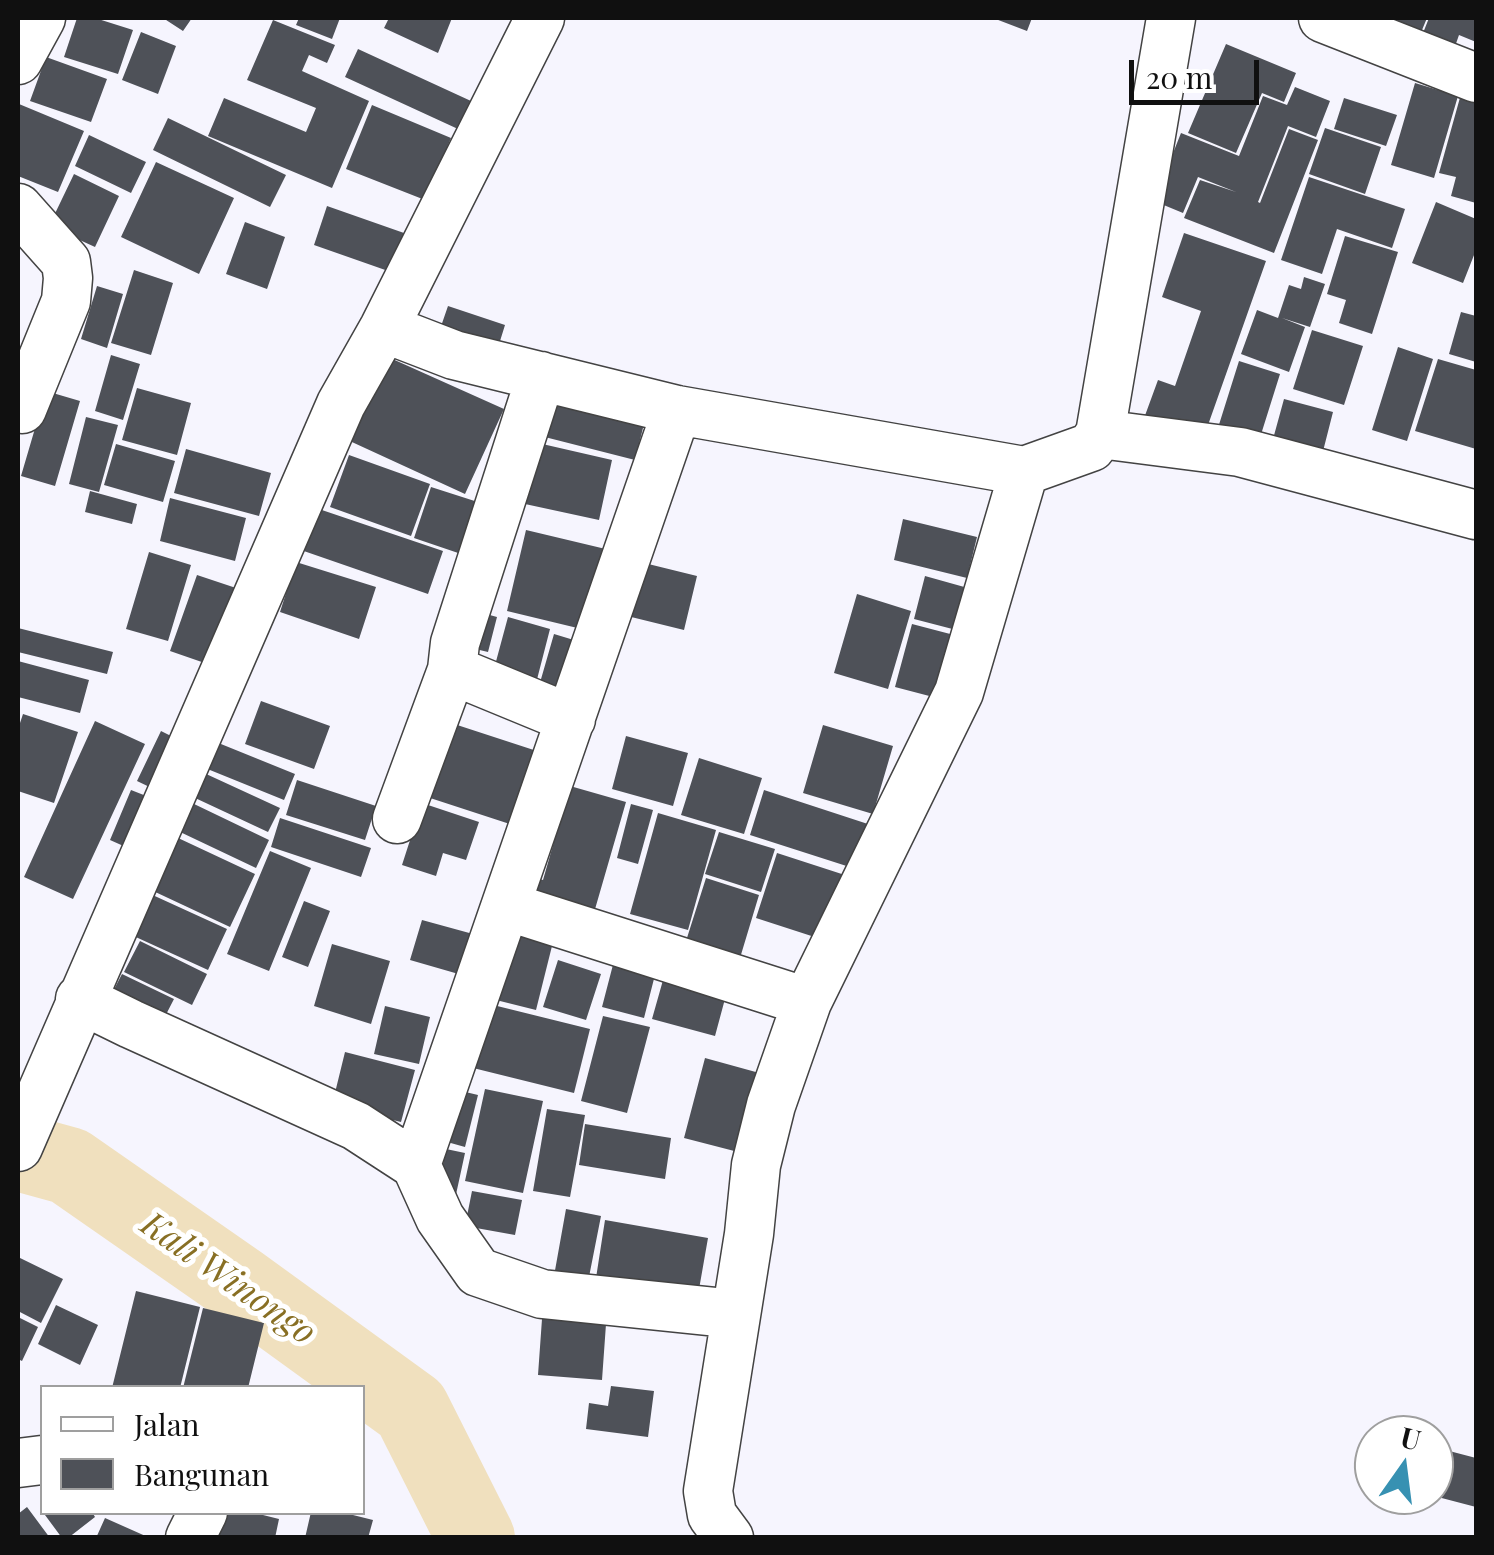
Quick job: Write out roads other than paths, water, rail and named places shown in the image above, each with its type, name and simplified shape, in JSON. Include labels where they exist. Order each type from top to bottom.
[{"type":"street","points":[[18,60],[41,18]]},
{"type":"street","points":[[18,1148],[340,404],[384,328],[540,18]]},
{"type":"street","points":[[724,1532],[708,1505],[708,1492],[749,1234],[756,1165],[771,1105],[807,1002],[959,692],[1066,453],[1171,18]]},
{"type":"street","points":[[1323,18],[1476,78]]},
{"type":"street","points":[[18,208],[66,262],[68,278],[66,302],[22,408]]},
{"type":"street","points":[[384,328],[454,355],[677,410],[1066,453],[1240,452],[1476,515]]},
{"type":"street","points":[[398,820],[452,670],[455,643],[541,376]]},
{"type":"street","points":[[416,1165],[677,410]]},
{"type":"street","points":[[452,670],[571,719]]},
{"type":"street","points":[[506,906],[807,1002]]},
{"type":"street","points":[[80,999],[356,1126],[416,1165],[440,1218],[478,1272],[542,1294],[736,1314]]},
{"type":"street","points":[[190,1538],[202,1515]]},
{"type":"waterway","name":"Kali Winongo","points":[[18,1152],[69,1166],[411,1409],[476,1538]]}]
